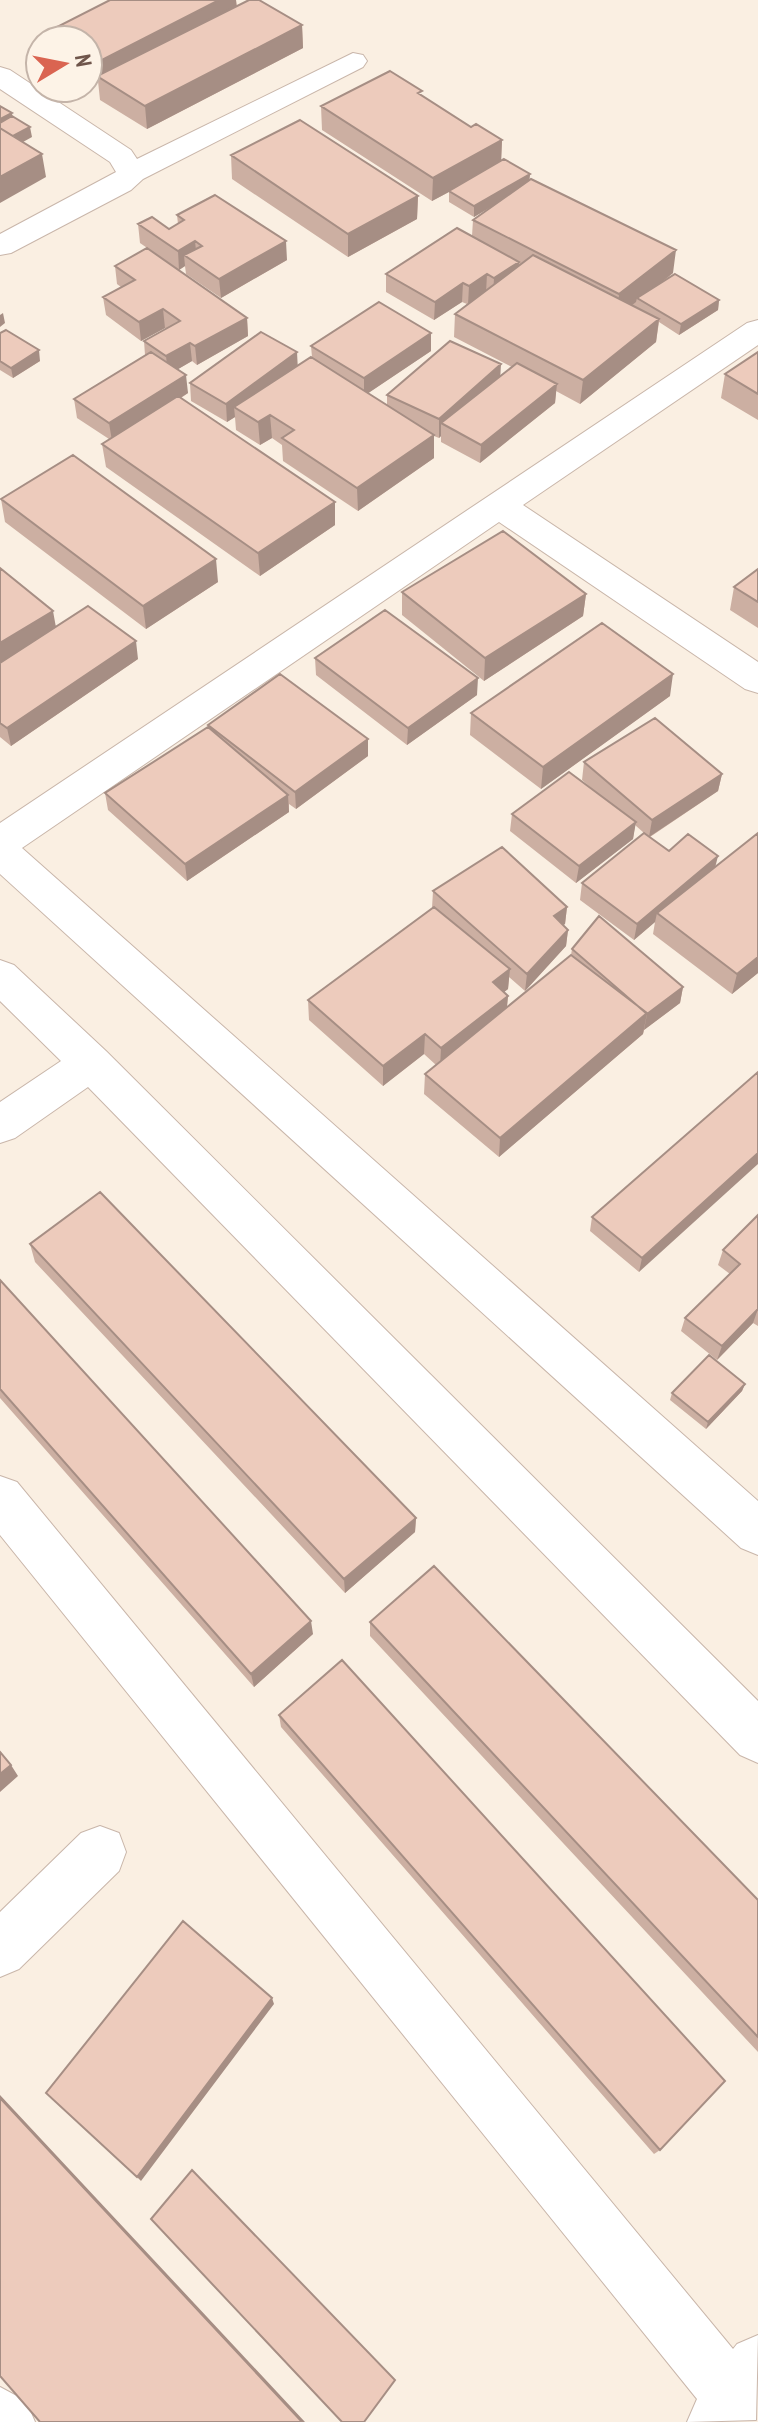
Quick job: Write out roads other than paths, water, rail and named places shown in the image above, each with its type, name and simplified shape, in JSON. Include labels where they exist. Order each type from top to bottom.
[{"type":"street","points":[[0,246],[120,184],[132,173],[353,61]]},
{"type":"street","points":[[0,76],[121,156],[132,173]]},
{"type":"street","points":[[0,843],[758,330]]},
{"type":"street","points":[[499,505],[758,680]]},
{"type":"street","points":[[0,851],[758,1532]]},
{"type":"street","points":[[0,976],[91,1063],[758,1737]]},
{"type":"street","points":[[0,1125],[91,1063]]},
{"type":"street","points":[[0,1498],[737,2395]]},
{"type":"street","points":[[0,1950],[100,1852]]},
{"type":"street","points":[[0,2417],[5,2422]]}]
